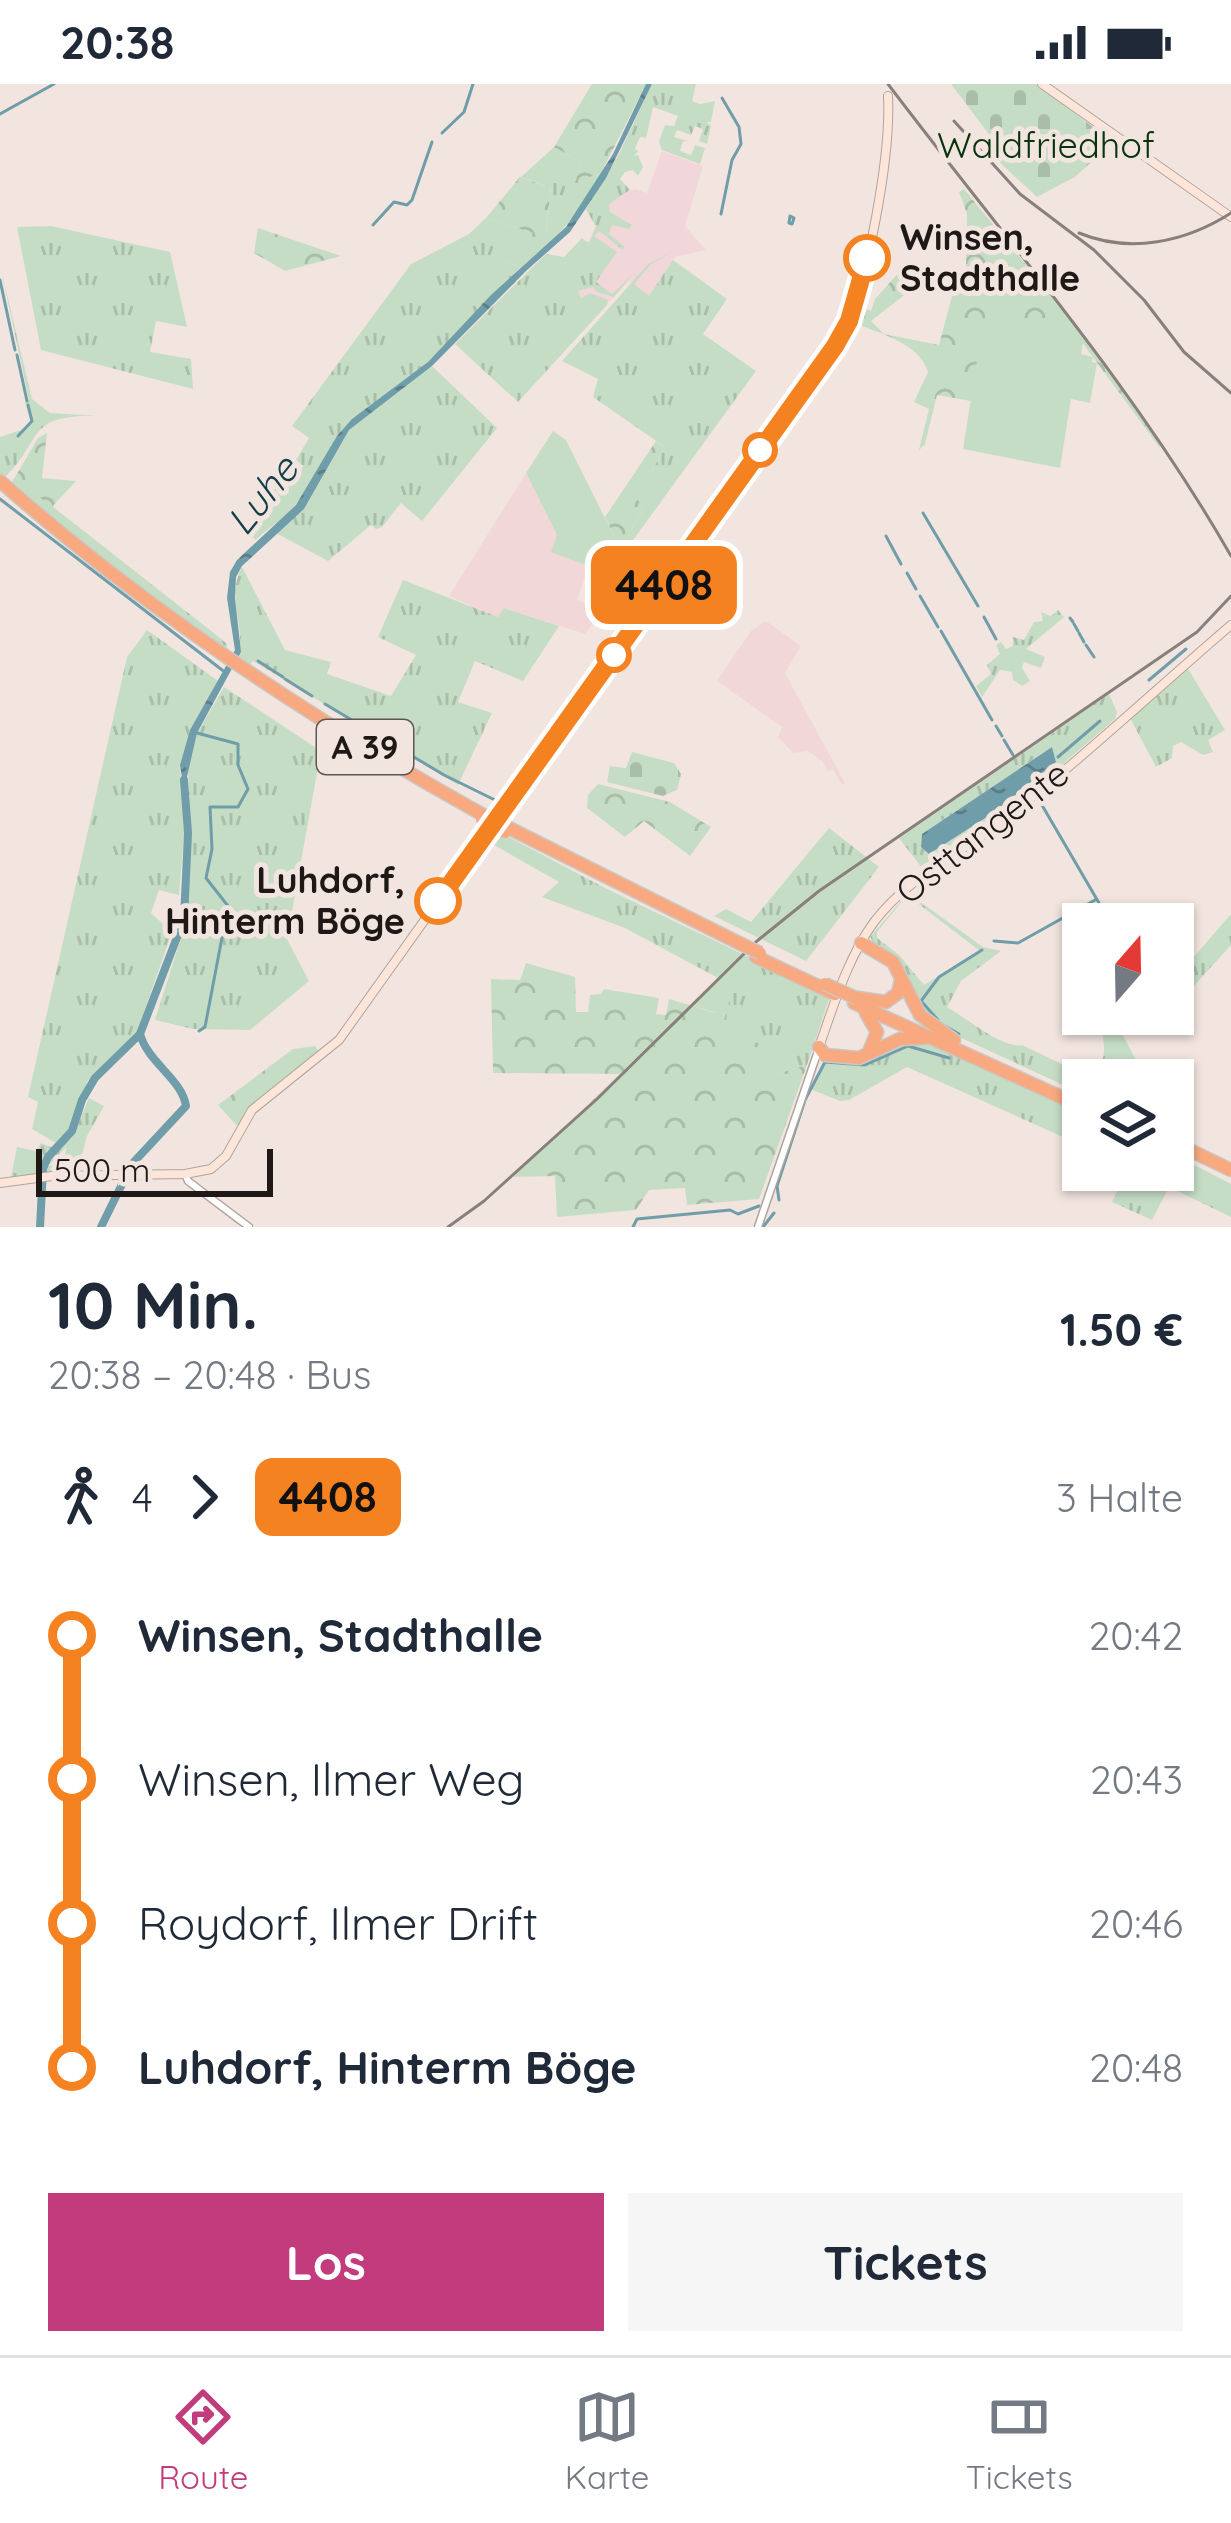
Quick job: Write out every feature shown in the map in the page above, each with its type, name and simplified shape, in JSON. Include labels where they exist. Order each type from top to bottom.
[{"type":"highway","name":"A 39","points":[[0,484],[216,654],[354,747],[506,830],[739,946],[1062,1095]]},
{"type":"highway","points":[[863,946],[897,967],[920,1016],[970,1050]]},
{"type":"highway","points":[[855,1002],[891,1000],[901,985],[897,967]]},
{"type":"highway","name":"A 39","points":[[855,1002],[1062,1094]]},
{"type":"highway","points":[[855,1002],[877,1029],[876,1043],[863,1056]]},
{"type":"highway","points":[[813,1066],[828,1053],[863,1056],[907,1037],[938,1041]]},
{"type":"highway","points":[[1194,1155],[1231,1173]]},
{"type":"main road","points":[[1042,84],[1231,217]]},
{"type":"main road","points":[[0,1183],[52,1176],[185,1174],[217,1166],[252,1110],[340,1040],[845,329],[867,258],[888,96]]},
{"type":"main road","name":"Osttangente","points":[[828,1053],[863,946],[909,885],[1004,820],[1231,625]]},
{"type":"street","points":[[758,1227],[813,1066]]},
{"type":"street","points":[[185,1174],[249,1227]]},
{"type":"shaded area","points":[[662,151],[703,166],[685,226],[706,250],[675,257],[649,297],[629,281],[588,324],[567,285],[609,199],[635,189],[647,193]]},
{"type":"shaded area","points":[[526,473],[558,535],[552,552],[589,566],[577,600],[604,610],[585,634],[505,608],[499,618],[449,596]]},
{"type":"shaded area","points":[[766,621],[801,646],[785,673],[842,785],[833,769],[828,772],[808,751],[793,753],[778,737],[782,727],[717,681],[751,631]]},
{"type":"green space","points":[[592,84],[646,84],[600,175],[589,177],[581,195],[572,194],[581,162],[554,147]]},
{"type":"green space","points":[[652,84],[696,84],[692,101],[715,101],[711,122],[707,122],[711,126],[707,144],[699,141],[703,129],[695,126],[691,135],[677,130],[674,137],[688,141],[683,141],[680,151],[691,155],[695,145],[705,148],[700,164],[662,150],[659,142],[665,125],[674,126],[678,116],[653,107],[646,138],[640,137],[635,149],[634,156],[638,155],[643,167],[638,176],[633,170],[625,172],[620,179],[630,190],[609,204],[610,212],[632,225],[629,229],[612,225],[609,234],[623,250],[599,231],[594,236],[617,252],[596,282],[612,294],[633,274],[614,297],[593,287],[578,291],[581,298],[590,293],[608,300],[607,305],[518,402],[455,344],[546,254],[564,257],[582,238],[589,243],[596,227],[586,209]]},
{"type":"green space","name":"Waldfriedhof","points":[[951,84],[1036,84],[1113,142],[1075,177],[1037,197],[996,159],[1003,153]]},
{"type":"green space","points":[[554,147],[581,162],[573,193],[581,194],[589,177],[600,175],[555,238],[546,232],[551,188],[521,177]]},
{"type":"green space","points":[[520,177],[551,188],[546,231],[555,238],[520,268],[507,262],[509,255],[533,233],[486,218]]},
{"type":"green space","points":[[964,189],[1086,338],[1161,443],[1160,448],[1067,322],[984,323],[971,401],[937,395],[925,444],[919,450],[929,409],[914,402],[928,372],[923,362],[896,340],[852,322],[857,306],[871,311],[875,299],[902,269],[925,279],[871,321],[884,334],[939,345],[958,274],[966,267],[967,214],[959,192]]},
{"type":"green space","points":[[486,218],[534,233],[507,262],[520,268],[428,362],[337,436],[308,491],[255,540],[246,527],[255,527],[265,503],[291,467],[299,474],[303,466],[296,460],[309,438],[292,426],[411,264],[469,234]]},
{"type":"green space","points":[[51,226],[170,252],[187,327],[156,321],[150,352],[191,359],[193,389],[41,350],[17,227]]},
{"type":"green space","points":[[258,228],[341,256],[285,271],[254,253]]},
{"type":"green space","points":[[672,252],[651,264],[634,284],[649,296],[673,260],[727,299],[703,334],[756,371],[623,554],[620,549],[643,510],[636,499],[665,447],[593,397],[598,379],[562,361],[648,264]]},
{"type":"green space","points":[[0,265],[32,399],[50,413],[98,416],[74,416],[47,424],[4,478],[0,437],[24,429],[30,421]]},
{"type":"green space","points":[[983,322],[1067,322],[1083,342],[1081,354],[1097,363],[1090,403],[1071,399],[1060,468],[963,449]]},
{"type":"green space","points":[[432,366],[497,428],[422,521],[401,503],[382,527],[371,525],[328,561],[276,533],[304,509],[349,430]]},
{"type":"green space","points":[[553,431],[566,440],[623,554],[614,576],[551,552],[557,535],[526,473]]},
{"type":"green space","points":[[47,433],[42,478],[76,481],[52,507],[15,477],[38,438]]},
{"type":"green space","points":[[656,441],[665,447],[637,498],[643,510],[620,549],[605,517]]},
{"type":"green space","points":[[15,477],[215,634],[227,644],[226,651],[98,557],[11,483]]},
{"type":"green space","points":[[242,567],[285,650],[331,662],[327,674],[391,696],[416,655],[378,637],[403,580],[498,617],[504,608],[559,626],[523,681],[475,661],[458,702],[492,713],[458,785],[253,661],[247,667],[237,659],[236,590]]},
{"type":"green space","points":[[1058,610],[1064,617],[1026,649],[1045,657],[1041,668],[1024,662],[1022,668],[1030,681],[1022,686],[1013,680],[1012,672],[1000,670],[982,697],[976,686],[991,674],[987,665],[1000,654],[996,645],[1001,642],[1006,649],[1013,646],[1013,637],[1024,640],[1034,622],[1043,621],[1041,612],[1051,616]]},
{"type":"green space","points":[[147,630],[218,681],[190,730],[180,765],[184,835],[179,895],[159,890],[151,913],[172,932],[136,1035],[87,1082],[68,1132],[44,1156],[40,1174],[11,1177],[17,1147],[36,1151],[41,1143],[51,1147],[56,1143],[32,1129],[38,1102],[28,1097],[127,657]]},
{"type":"green space","points":[[1187,667],[1225,730],[1208,740],[1213,752],[1203,755],[1181,742],[1173,746],[1172,758],[1156,767],[1130,718]]},
{"type":"green space","points":[[224,687],[321,751],[287,939],[309,981],[250,1030],[193,1029],[155,1020],[187,919],[188,766],[197,733]]},
{"type":"green space","points":[[1109,694],[1115,719],[1003,816],[922,868],[899,838]],"holes":[[[1052,747],[1056,762],[930,854],[921,847],[922,834]]]},
{"type":"green space","points":[[632,752],[674,763],[681,774],[677,790],[663,796],[607,782],[610,766],[626,768]]},
{"type":"green space","points":[[598,784],[670,802],[711,827],[690,856],[644,821],[625,837],[587,808],[588,795]]},
{"type":"green space","points":[[829,828],[879,867],[806,961],[714,916],[726,909],[751,922]]},
{"type":"green space","points":[[496,830],[830,996],[807,1065],[779,1073],[722,1040],[724,990],[717,1013],[690,1005],[718,978],[625,928],[542,897],[559,882],[487,841]]},
{"type":"green space","points":[[908,893],[983,947],[1001,951],[961,981],[947,1007],[995,1038],[1062,1064],[1062,1084],[931,1024],[870,937]],"holes":[[[907,895],[980,951],[924,985],[877,938]]]},
{"type":"green space","points":[[1231,914],[1231,945],[1194,986],[1194,957]]},
{"type":"green space","points":[[526,963],[575,977],[576,1012],[588,1012],[590,995],[604,989],[659,998],[656,1014],[666,1015],[669,999],[716,1013],[724,989],[731,989],[723,1040],[760,1043],[779,1073],[807,1065],[759,1199],[687,1205],[685,1188],[649,1190],[636,1210],[557,1217],[555,1176],[512,1177],[620,1074],[493,1073],[491,979],[520,980]]},
{"type":"green space","points":[[1102,1035],[1123,1035],[1136,1059],[1102,1059]]},
{"type":"green space","points":[[921,1039],[1062,1103],[1062,1137],[907,1067],[840,1101],[810,1089],[824,1061]]},
{"type":"green space","points":[[315,1046],[320,1053],[247,1110],[238,1127],[218,1105],[293,1049]]},
{"type":"green space","points":[[89,1098],[104,1106],[87,1136],[77,1174],[46,1174],[52,1156],[72,1138]]},
{"type":"green space","points":[[1194,1165],[1231,1184],[1231,1217],[1177,1191],[1194,1191]]},
{"type":"green space","points":[[1117,1191],[1167,1191],[1152,1220],[1112,1202]]},
{"type":"water","points":[[646,84],[652,84],[606,178],[570,232],[432,366],[349,430],[304,509],[242,566],[235,598],[241,652],[197,733],[184,790],[180,765],[190,730],[235,650],[227,598],[230,572],[237,560],[296,505],[352,419],[428,362],[491,295],[566,227],[613,154]]},
{"type":"water","points":[[1052,747],[1056,762],[993,813],[929,854],[921,847],[922,834]]},
{"type":"waterway","points":[[0,114],[54,84]]},
{"type":"waterway","points":[[442,133],[464,112],[473,84]]},
{"type":"waterway","points":[[721,214],[732,160],[741,144],[739,127],[722,98]]},
{"type":"waterway","points":[[373,225],[394,202],[407,205],[412,200],[432,142]]},
{"type":"waterway","points":[[790,216],[794,218],[792,224],[789,223],[790,216]]},
{"type":"waterway","points":[[0,280],[15,350]]},
{"type":"waterway","points":[[17,355],[27,401]]},
{"type":"waterway","points":[[18,436],[32,421],[28,405]]},
{"type":"waterway","points":[[0,499],[226,673]]},
{"type":"waterway","points":[[923,513],[978,606]]},
{"type":"waterway","points":[[886,536],[901,564]]},
{"type":"waterway","points":[[907,573],[916,589]]},
{"type":"waterway","points":[[920,596],[938,627]]},
{"type":"waterway","points":[[984,617],[996,639]]},
{"type":"waterway","points":[[1070,618],[1073,622]]},
{"type":"waterway","points":[[1074,624],[1078,631]]},
{"type":"waterway","points":[[941,631],[992,720]]},
{"type":"waterway","points":[[1079,633],[1084,642]]},
{"type":"waterway","points":[[1086,645],[1094,657]]},
{"type":"waterway","points":[[1149,680],[1186,649]]},
{"type":"waterway","points":[[258,661],[283,677]]},
{"type":"waterway","points":[[285,679],[312,696]]},
{"type":"waterway","points":[[325,704],[495,800]]},
{"type":"waterway","points":[[1058,757],[1100,721]]},
{"type":"waterway","points":[[996,726],[1002,736]]},
{"type":"waterway","points":[[197,733],[238,744],[238,765],[248,789],[238,807],[210,807],[212,849],[206,878],[228,906],[205,1027],[199,1031]]},
{"type":"waterway","points":[[1004,740],[1013,755]]},
{"type":"waterway","name":"Luhe","points":[[40,1227],[43,1169],[48,1157],[72,1131],[95,1078],[140,1034],[184,919],[188,833],[184,780]]},
{"type":"waterway","points":[[1039,800],[1099,903]]},
{"type":"waterway","points":[[994,941],[1018,943],[1095,900]]},
{"type":"waterway","points":[[938,1020],[921,1001],[939,977],[982,950]]},
{"type":"waterway","points":[[945,1026],[959,1034]]},
{"type":"waterway","points":[[101,1227],[132,1164],[186,1106],[140,1034]]},
{"type":"waterway","points":[[779,1200],[777,1186],[805,1100],[825,1062],[865,1065],[908,1046],[949,1058]]},
{"type":"waterway","points":[[633,1227],[637,1219],[730,1210],[738,1214],[759,1206]]},
{"type":"waterway","points":[[763,1227],[774,1213]]},
{"type":"railway","points":[[888,84],[1111,373],[1231,556]]},
{"type":"railway","points":[[954,121],[1020,194],[1094,250],[1144,300],[1184,352],[1231,393]]},
{"type":"railway","points":[[1079,233],[1118,243],[1157,242],[1195,231],[1231,213]]},
{"type":"railway","points":[[448,1227],[484,1201],[597,1099],[757,941],[819,891],[1197,632],[1231,596]]},
{"type":"bus line","name":"4408","points":[[438,901],[835,346],[849,321],[867,258]]},
{"type":"place","name":"Winsen, Stadthalle","points":[[867,258]]},
{"type":"place","name":"Luhdorf, Hinterm Böge","points":[[438,901]]}]
